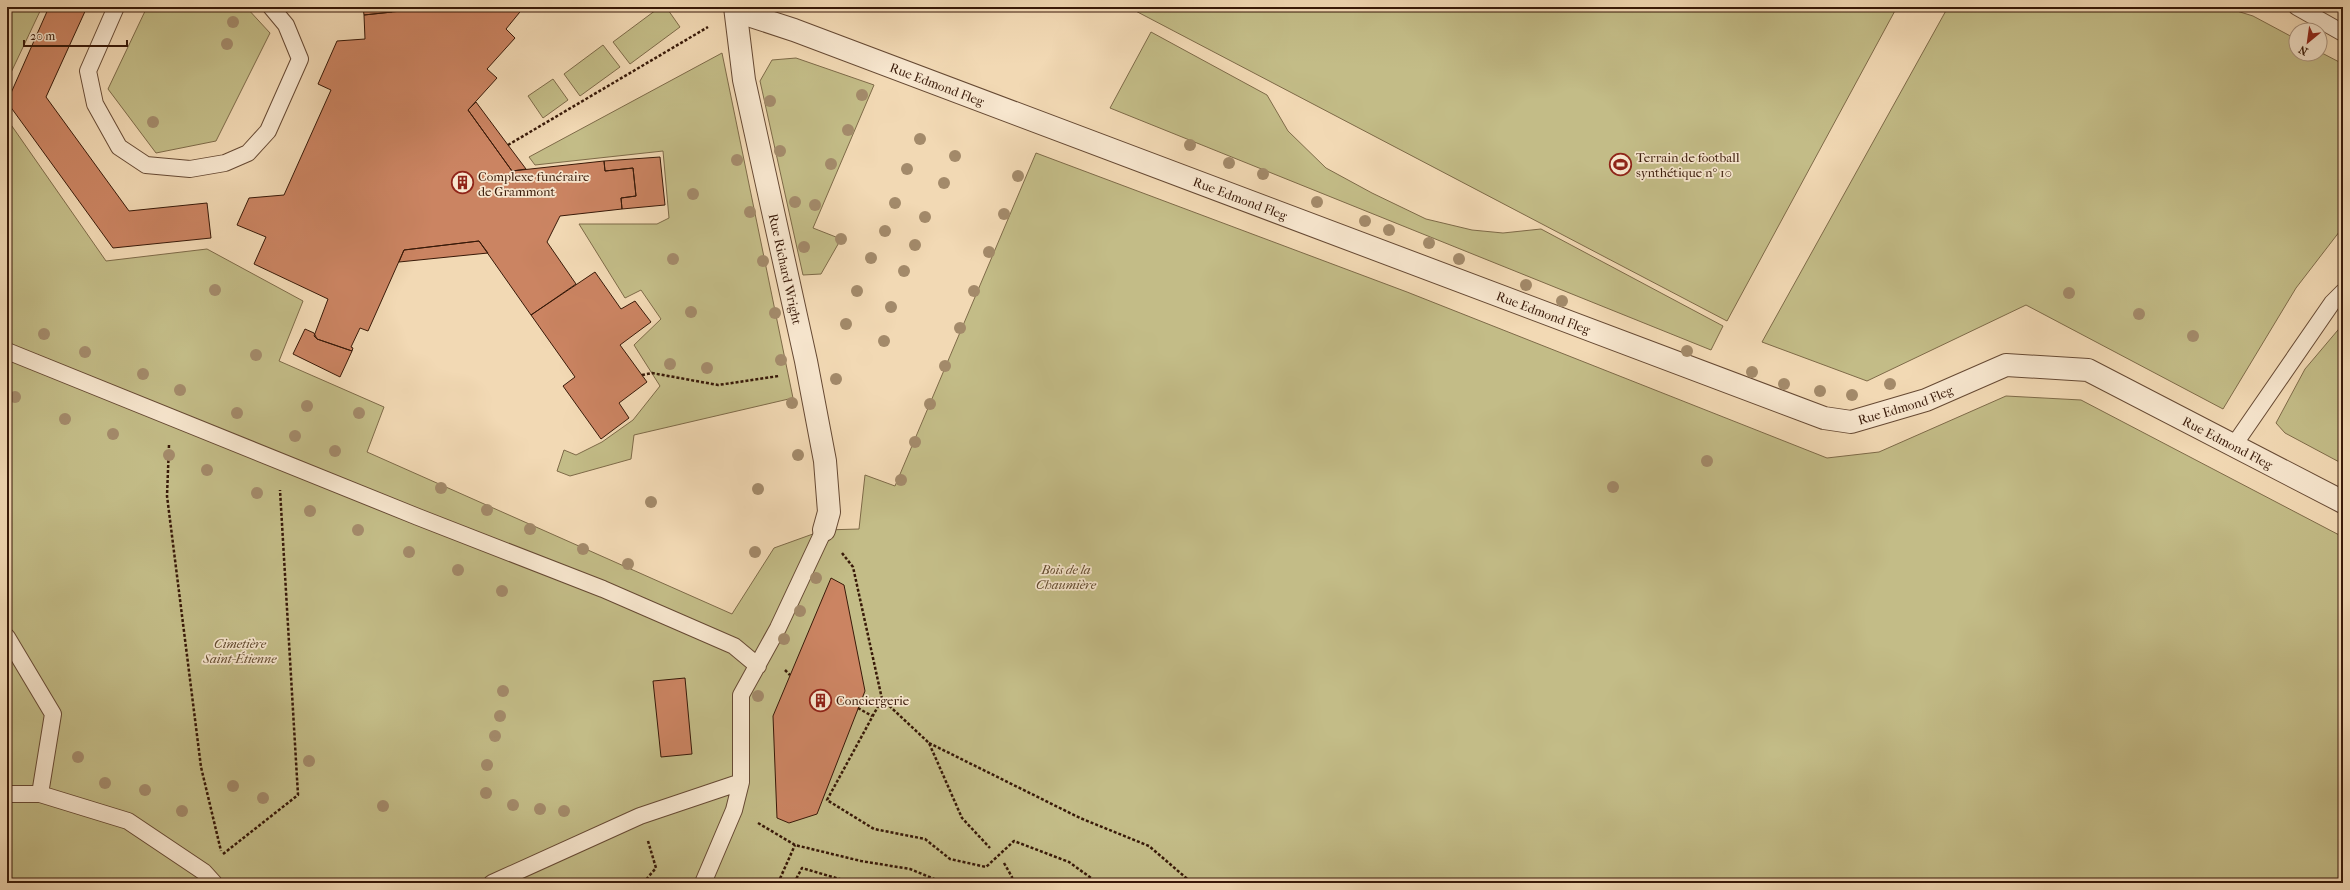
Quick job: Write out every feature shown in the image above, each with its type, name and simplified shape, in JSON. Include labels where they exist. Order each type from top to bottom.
[{"type":"street","name":"Rue Richard Wright","points":[[735,9],[744,80],[806,361],[825,461],[829,512],[824,530]]},
{"type":"street","name":"Rue Edmond Fleg","points":[[735,9],[1824,418],[1851,422],[1926,400],[2006,365],[2088,370],[2343,502]]},
{"type":"lane","points":[[116,7],[88,71],[95,104],[119,147],[146,164],[190,169],[225,163],[248,153],[268,131],[300,59],[286,25],[271,7]]},
{"type":"lane","points":[[2297,7],[2343,33]]},
{"type":"lane","points":[[2234,445],[2332,303],[2343,292]]},
{"type":"lane","points":[[7,351],[170,418],[603,589],[734,646],[758,666]]},
{"type":"lane","points":[[704,883],[734,810],[741,782],[741,695],[758,666],[824,530]]},
{"type":"lane","points":[[7,637],[53,714],[40,794]]},
{"type":"lane","points":[[492,883],[640,816],[741,782]]},
{"type":"lane","points":[[7,794],[40,794],[128,821],[204,879]]},
{"type":"path","points":[[508,145],[735,9]]},
{"type":"path","points":[[642,375],[652,373],[718,384],[788,375],[806,361]]},
{"type":"path","points":[[170,418],[167,496],[200,767],[222,855],[298,795],[279,461]]},
{"type":"path","points":[[824,530],[853,567],[882,699],[929,743],[1080,818],[1148,846],[1192,883]]},
{"type":"path","points":[[882,699],[827,800],[874,830],[925,839],[950,859],[986,867],[1014,841],[1069,862],[1098,883]]},
{"type":"path","points":[[858,708],[872,716]]},
{"type":"path","points":[[929,743],[962,818],[990,848]]},
{"type":"path","points":[[734,810],[796,845],[861,861],[910,869],[944,883]]},
{"type":"path","points":[[640,816],[656,868],[643,883]]},
{"type":"path","points":[[778,883],[796,845]]},
{"type":"path","points":[[1004,863],[1012,877],[1012,883]]},
{"type":"path","points":[[794,883],[802,868],[853,883]]},
{"type":"green space","points":[[7,7],[42,7],[7,81]]},
{"type":"green space","points":[[147,7],[246,7],[270,33],[216,141],[156,153],[108,89]]},
{"type":"green space","points":[[660,7],[666,7],[680,27],[630,64],[613,42]]},
{"type":"green space","name":"Terrain de football synthétique n° 10","points":[[1128,7],[1897,7],[1727,321]]},
{"type":"green space","points":[[1948,7],[2224,7],[2253,16],[2288,35],[2288,62],[2328,62],[2328,56],[2343,64],[2343,227],[2296,288],[2223,409],[2026,305],[1867,381],[1762,342]]},
{"type":"green space","points":[[1151,32],[1267,95],[1288,131],[1326,168],[1372,193],[1426,219],[1472,230],[1503,233],[1541,229],[1723,326],[1711,350],[1110,108]]},
{"type":"green space","points":[[603,45],[620,67],[580,96],[564,74]]},
{"type":"green space","points":[[722,53],[793,398],[634,435],[631,459],[570,476],[557,471],[564,450],[576,455],[602,442],[633,420],[660,386],[634,345],[661,319],[641,290],[625,298],[579,224],[657,224],[669,218],[663,151],[535,165],[529,157]]},
{"type":"green space","points":[[796,58],[874,85],[813,228],[841,239],[821,274],[803,275],[760,81],[772,60]]},
{"type":"green space","points":[[553,79],[568,100],[543,118],[528,96]]},
{"type":"green space","points":[[7,119],[106,261],[207,249],[303,301],[279,361],[384,407],[367,452],[732,614],[774,548],[824,530],[859,529],[865,475],[895,486],[1036,153],[1407,292],[1827,458],[1879,452],[2006,396],[2081,400],[2343,537],[2343,883],[7,883]]},
{"type":"green space","points":[[2343,324],[2343,464],[2285,433],[2276,423],[2305,369]]},
{"type":"building","points":[[49,7],[87,7],[46,97],[129,211],[207,203],[211,238],[113,248],[7,102]]},
{"type":"building","points":[[363,7],[392,7],[392,12],[364,15]]},
{"type":"building","name":"Complexe funéraire de Grammont","points":[[411,7],[524,7],[506,29],[515,38],[487,69],[497,78],[468,110],[512,171],[604,161],[605,171],[633,168],[636,196],[621,198],[622,209],[560,216],[547,242],[576,284],[531,315],[479,241],[404,250],[368,331],[360,328],[351,347],[353,348],[352,351],[317,339],[314,336],[328,299],[254,264],[266,237],[237,225],[249,198],[284,195],[331,90],[318,84],[337,41],[365,39],[364,15],[411,10]]},
{"type":"building","points":[[476,102],[526,169],[512,171],[468,110]]},
{"type":"building","points":[[660,157],[665,205],[622,209],[621,198],[636,196],[633,168],[605,171],[604,161]]},
{"type":"building","points":[[479,241],[488,253],[399,262],[404,250]]},
{"type":"building","points":[[595,272],[621,309],[635,301],[651,322],[620,345],[647,382],[619,403],[629,418],[601,439],[563,386],[575,377],[531,315]]},
{"type":"building","points":[[305,329],[314,333],[317,339],[352,351],[340,377],[293,354]]},
{"type":"building","name":"Conciergerie","points":[[831,578],[844,585],[865,691],[817,814],[789,823],[777,818],[773,716]]},
{"type":"building","points":[[685,678],[692,754],[661,757],[653,681]]},
{"type":"place","name":"Terrain de football synthétique n° 10","points":[[1620,164]]},
{"type":"place","name":"Complexe funéraire de Grammont","points":[[462,183]]},
{"type":"place","name":"Conciergerie","points":[[821,700]]},
{"type":"park label","name":"Bois de la Chaumière","points":[[1066,576]]},
{"type":"park label","name":"Cimetière Saint-Étienne","points":[[240,650]]}]
